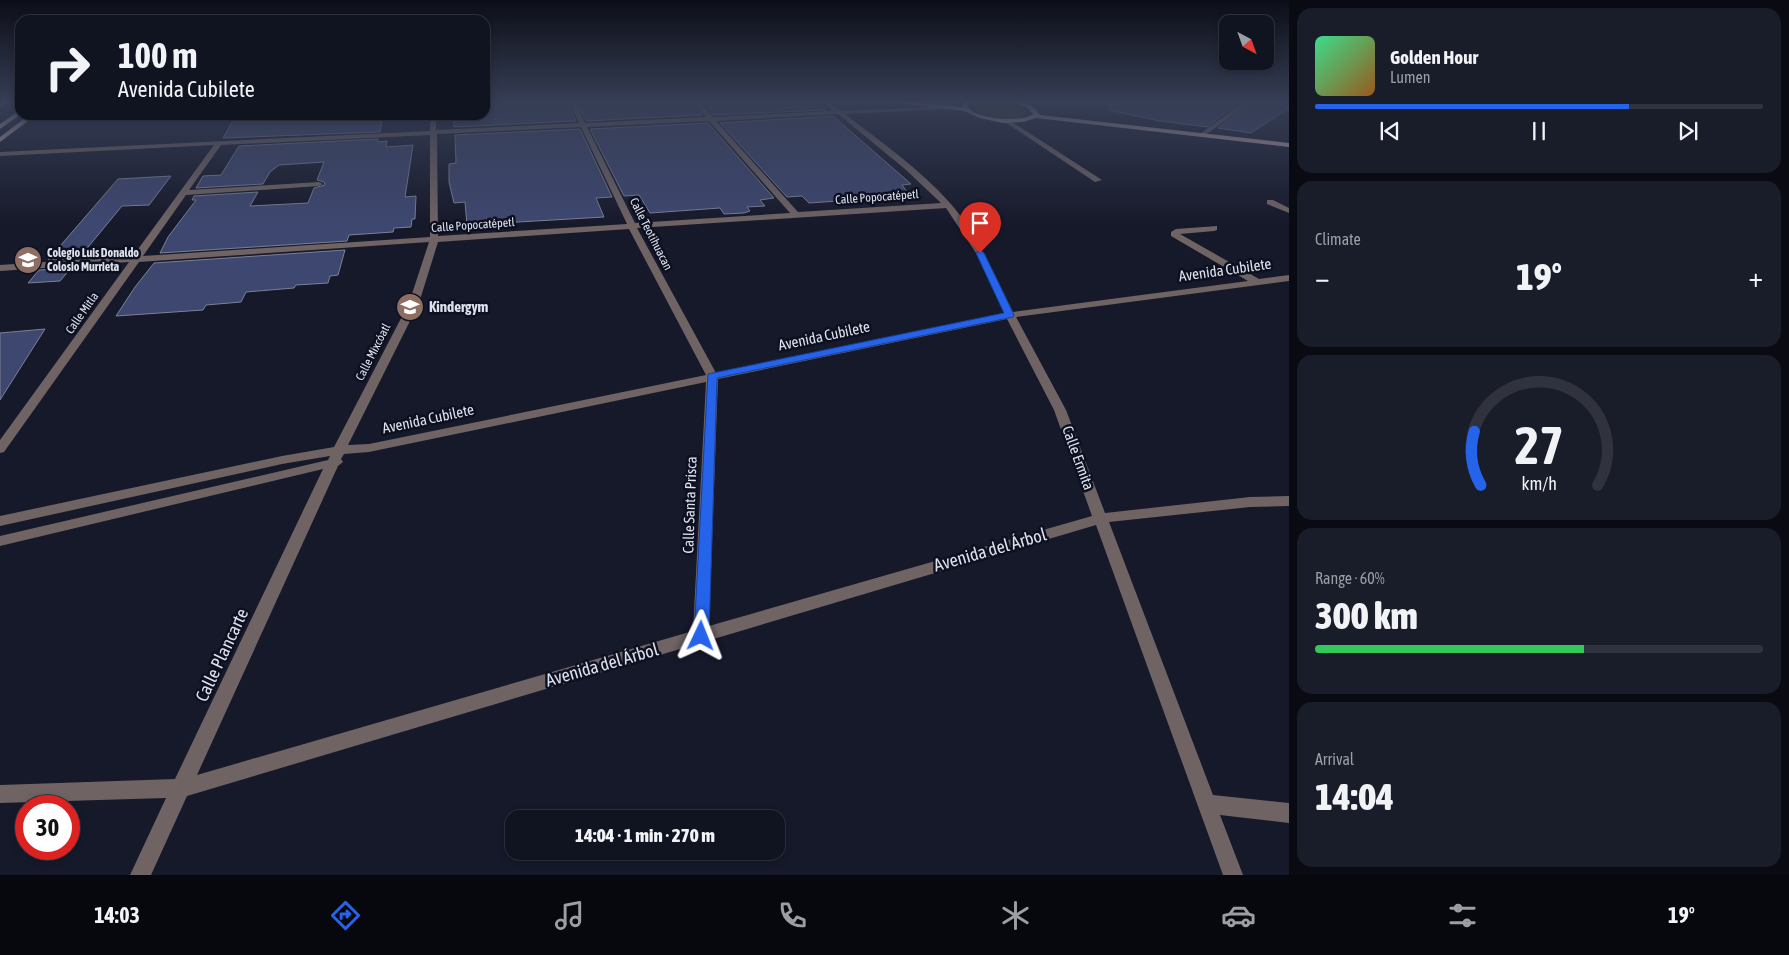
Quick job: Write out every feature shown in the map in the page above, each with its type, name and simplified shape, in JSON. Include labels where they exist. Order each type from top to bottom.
[{"type":"main road","points":[[1274,143],[1289,145]]},
{"type":"street","name":"Calle Mitla","points":[[0,449],[220,143]]},
{"type":"street","points":[[0,154],[224,143]]},
{"type":"street","name":"Calle Mixcóatl","points":[[336,457],[414,303],[434,240],[433,143]]},
{"type":"street","name":"Calle Teotihuacan","points":[[591,143],[632,226],[712,376]]},
{"type":"street","points":[[731,143],[796,215]]},
{"type":"street","name":"Calle Ermita","points":[[878,143],[908,167],[948,205],[980,253],[1060,410],[1233,875]]},
{"type":"street","points":[[1041,143],[1098,180]]},
{"type":"street","points":[[185,193],[319,184]]},
{"type":"street","points":[[1270,202],[1289,211]]},
{"type":"street","name":"Calle Popocatépetl","points":[[0,268],[948,205]]},
{"type":"street","points":[[1214,228],[1176,232],[1174,234],[1257,282]]},
{"type":"street","name":"Avenida Cubilete","points":[[0,541],[370,448],[1010,315],[1289,278]]},
{"type":"street","name":"Calle Santa Prisca","points":[[701,636],[712,376]]},
{"type":"street","name":"Avenida Cubilete","points":[[0,521],[282,460],[336,457]]},
{"type":"street","name":"Calle Plancarte","points":[[140,875],[336,457]]},
{"type":"street","name":"Avenida del Árbol","points":[[0,794],[182,788],[1100,518],[1250,502],[1289,501]]},
{"type":"street","points":[[1208,804],[1289,813]]},
{"type":"building","points":[[302,143],[387,143],[386,147],[413,145],[405,197],[416,196],[415,219],[412,219],[411,227],[394,228],[393,232],[349,235],[347,241],[160,253],[168,237],[196,200],[192,200],[194,196],[258,192],[250,206],[308,203],[314,188],[325,185],[324,182],[317,180],[324,162],[279,165],[270,172],[263,184],[196,188],[203,176],[221,175],[239,146]]},
{"type":"building","points":[[455,143],[587,143],[612,197],[596,198],[604,217],[467,225],[465,202],[454,203],[449,182],[449,164],[456,163]]},
{"type":"building","points":[[597,143],[725,143],[774,198],[760,200],[765,206],[747,207],[750,211],[744,213],[724,214],[720,208],[650,213],[639,195],[624,196]]},
{"type":"building","points":[[738,143],[864,143],[911,184],[902,185],[910,196],[809,203],[802,196],[787,197]]},
{"type":"building","points":[[171,176],[149,205],[122,206],[79,258],[48,260],[118,179]]},
{"type":"building","points":[[345,250],[338,275],[330,276],[328,283],[296,285],[294,288],[246,292],[241,302],[206,305],[203,310],[116,316],[154,263]]},
{"type":"building","points":[[71,268],[60,281],[28,283],[39,270]]},
{"type":"building","points":[[45,329],[0,400],[0,333]]},
{"type":"place","name":"Colegio Luis Donaldo Colosio Murrieta","points":[[28,260]]},
{"type":"place","name":"Kindergym","points":[[410,307]]},
{"type":"route","points":[[701,636],[712,376],[1010,315],[980,253]]}]
